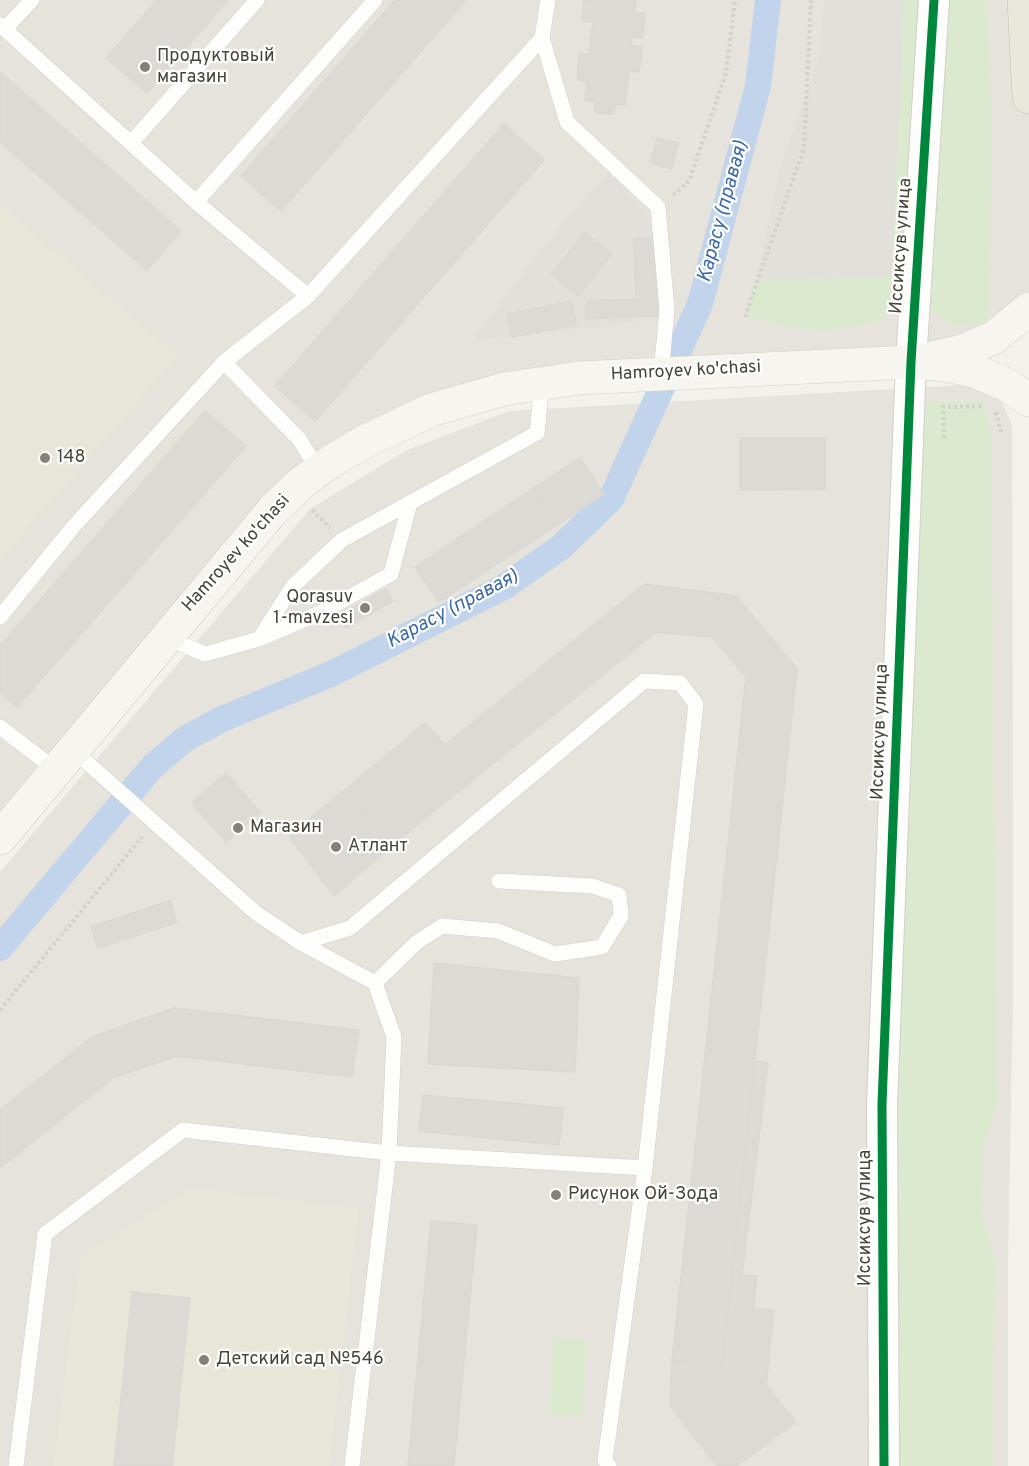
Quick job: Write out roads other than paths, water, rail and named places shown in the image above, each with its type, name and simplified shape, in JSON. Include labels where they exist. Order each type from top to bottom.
[{"type":"highway","points":[[1024,0],[1029,97]]},
{"type":"main road","name":"Hamroyev ko'chasi","points":[[911,362],[945,356],[978,345],[1007,329],[1029,309]]},
{"type":"main road","name":"Hamroyev ko'chasi","points":[[0,838],[273,510],[319,471],[362,443],[431,410],[504,389],[542,382],[726,369],[911,362],[945,365],[976,372],[1007,385],[1029,400]]},
{"type":"street","name":"Иссиксув улица","points":[[884,1466],[882,1104],[911,362],[934,0]]},
{"type":"lane","points":[[32,0],[2,27],[196,202],[308,296]]},
{"type":"lane","points":[[131,143],[257,0]]},
{"type":"lane","points":[[196,202],[375,0]]},
{"type":"lane","points":[[548,0],[542,38],[567,122],[658,207],[667,310],[661,373]]},
{"type":"lane","points":[[0,617],[73,527],[224,362],[308,296],[542,38]]},
{"type":"lane","points":[[224,362],[299,439],[319,471]]},
{"type":"lane","points":[[259,639],[293,586],[335,546],[537,433],[542,382]]},
{"type":"lane","points":[[165,637],[205,654],[259,639],[322,612],[391,574],[410,503]]},
{"type":"lane","points":[[301,943],[350,928],[644,681],[680,683],[696,704],[645,1168],[605,1460],[609,1466]]},
{"type":"lane","points":[[0,727],[106,781],[256,913],[301,943],[375,984],[394,1037],[389,1153],[352,1466]]},
{"type":"lane","points":[[375,984],[417,942],[442,926],[498,931],[555,954],[602,947],[621,916],[619,895],[592,886],[499,881]]},
{"type":"lane","points":[[16,1466],[45,1234],[183,1130],[389,1153],[645,1168]]},
{"type":"waterway","name":"Карасу (правая)","points":[[0,948],[153,766],[185,739],[222,719],[331,674],[504,587],[561,547],[611,499],[700,304],[758,86],[768,0]]},
{"type":"place","name":"Продуктовый магазин","points":[[145,67]]},
{"type":"place","name":"148","points":[[45,458]]},
{"type":"place","name":"Qorasuv 1-mavzesi","points":[[365,608]]},
{"type":"place","name":"Магазин","points":[[238,828]]},
{"type":"place","name":"Атлант","points":[[336,847]]},
{"type":"place","name":"Рисунок Ой-Зода","points":[[556,1195]]},
{"type":"place","name":"Детский сад №546","points":[[204,1360]]}]
